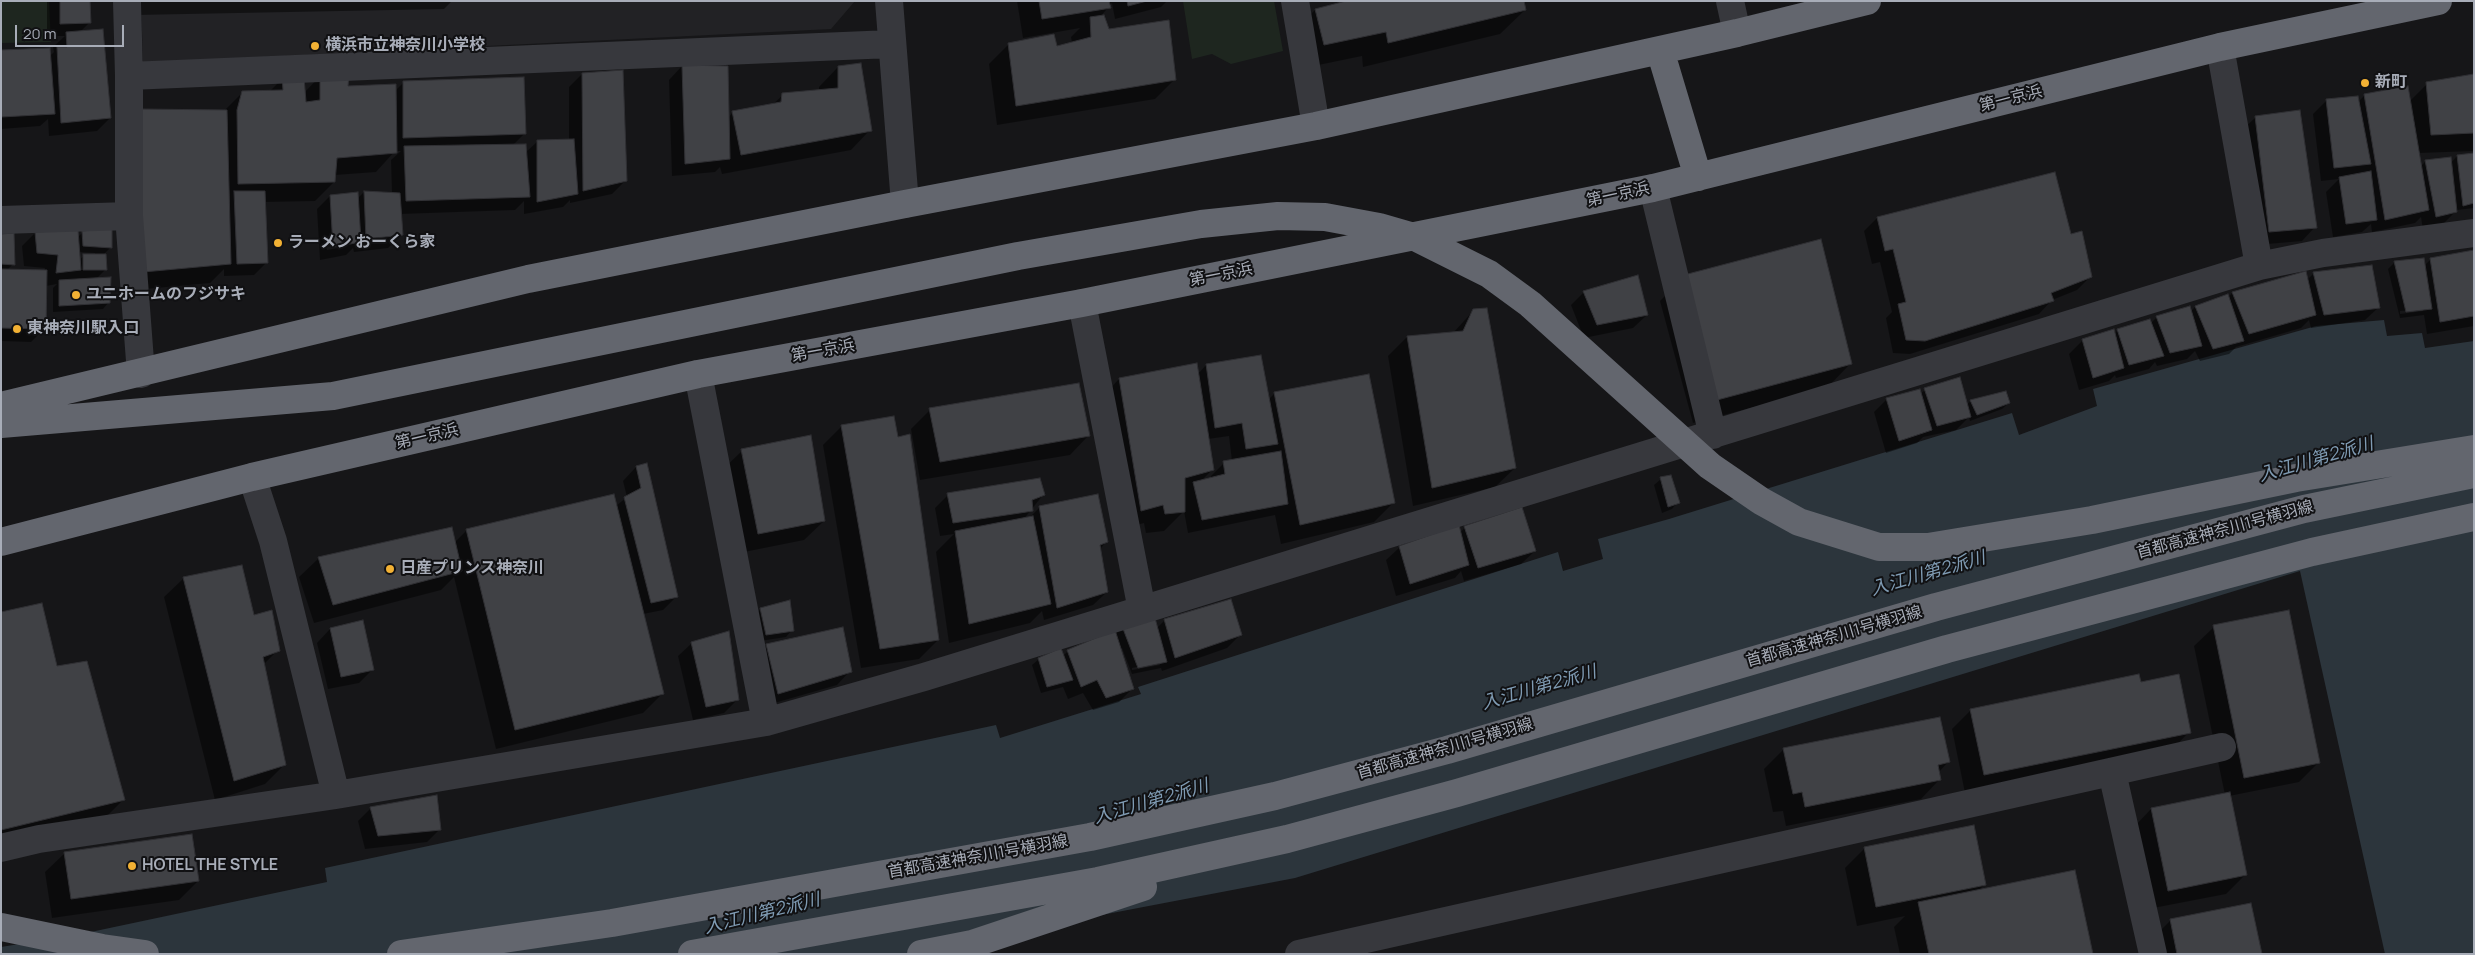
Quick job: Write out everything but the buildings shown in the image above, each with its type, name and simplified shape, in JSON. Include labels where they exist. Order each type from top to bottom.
[{"type":"highway","points":[[1,406],[141,374],[528,279],[905,204],[1316,126],[1737,33],[1867,1]]},
{"type":"highway","name":"第一京浜","points":[[1,542],[252,477],[698,374],[1082,303],[1653,188],[2220,47],[2438,1]]},
{"type":"highway","points":[[1660,50],[1698,177]]},
{"type":"highway","points":[[1,424],[333,396],[1018,256],[1201,224],[1278,216],[1325,217],[1379,227],[1418,238],[1489,274],[1530,304],[1710,466],[1761,501],[1799,522],[1878,547],[1928,547],[1948,544],[2092,520],[2296,478],[2474,449]]},
{"type":"highway","name":"首都高速神奈川1号横羽線","points":[[401,954],[612,923],[1090,837],[1265,798],[1447,750],[1936,607],[2304,509],[2474,474]]},
{"type":"highway","points":[[692,954],[1098,881],[1287,839],[1466,790],[1966,644],[2312,552],[2474,517]]},
{"type":"highway","points":[[921,954],[972,944],[1287,839]]},
{"type":"highway","points":[[1,927],[102,948],[146,954]]},
{"type":"street","points":[[127,1],[129,216],[141,374]]},
{"type":"street","points":[[889,1],[905,204]]},
{"type":"street","points":[[1295,1],[1316,126]]},
{"type":"street","points":[[1730,1],[1737,33]]},
{"type":"street","points":[[129,76],[891,44]]},
{"type":"street","points":[[2220,47],[2259,266]]},
{"type":"street","points":[[1653,188],[1713,435]]},
{"type":"street","points":[[1,220],[129,216]]},
{"type":"street","points":[[1,848],[40,839],[336,795],[766,722],[1142,610],[2259,266],[2323,253],[2474,233]]},
{"type":"street","points":[[1082,303],[1142,610]]},
{"type":"street","points":[[698,374],[766,722]]},
{"type":"street","points":[[252,477],[273,541],[336,795]]},
{"type":"street","points":[[1299,954],[2222,747]]},
{"type":"street","points":[[2112,772],[2153,954]]},
{"type":"shaded area","points":[[1,1],[49,1],[51,42],[1,43]]},
{"type":"shaded area","name":"横浜市立神奈川小学校","points":[[141,1],[855,1],[831,29],[143,63]]},
{"type":"shaded area","points":[[1183,1],[1274,1],[1283,51],[1231,64],[1212,54],[1192,59]]},
{"type":"water","name":"入江川第2派川","points":[[2384,320],[2387,336],[2422,333],[2425,348],[2474,341],[2474,954],[2385,954],[2300,571],[1295,878],[1018,931],[923,954],[1,954],[1,947],[86,933],[327,882],[325,868],[996,725],[1000,738],[1141,694],[1138,687],[1558,552],[1563,571],[1603,559],[1598,539],[1669,519],[2012,413],[2019,435],[2097,406],[2093,389],[2316,326]]},
{"type":"place","name":"横浜市立神奈川小学校","points":[[315,46]]},
{"type":"place","name":"新町","points":[[2365,83]]},
{"type":"place","name":"ラーメン おーくら家","points":[[278,243]]},
{"type":"place","name":"ユニホームのフジサキ","points":[[76,295]]},
{"type":"place","name":"東神奈川駅入口","points":[[17,329]]},
{"type":"place","name":"日産プリンス神奈川","points":[[390,569]]},
{"type":"place","name":"HOTEL THE STYLE","points":[[132,866]]}]
